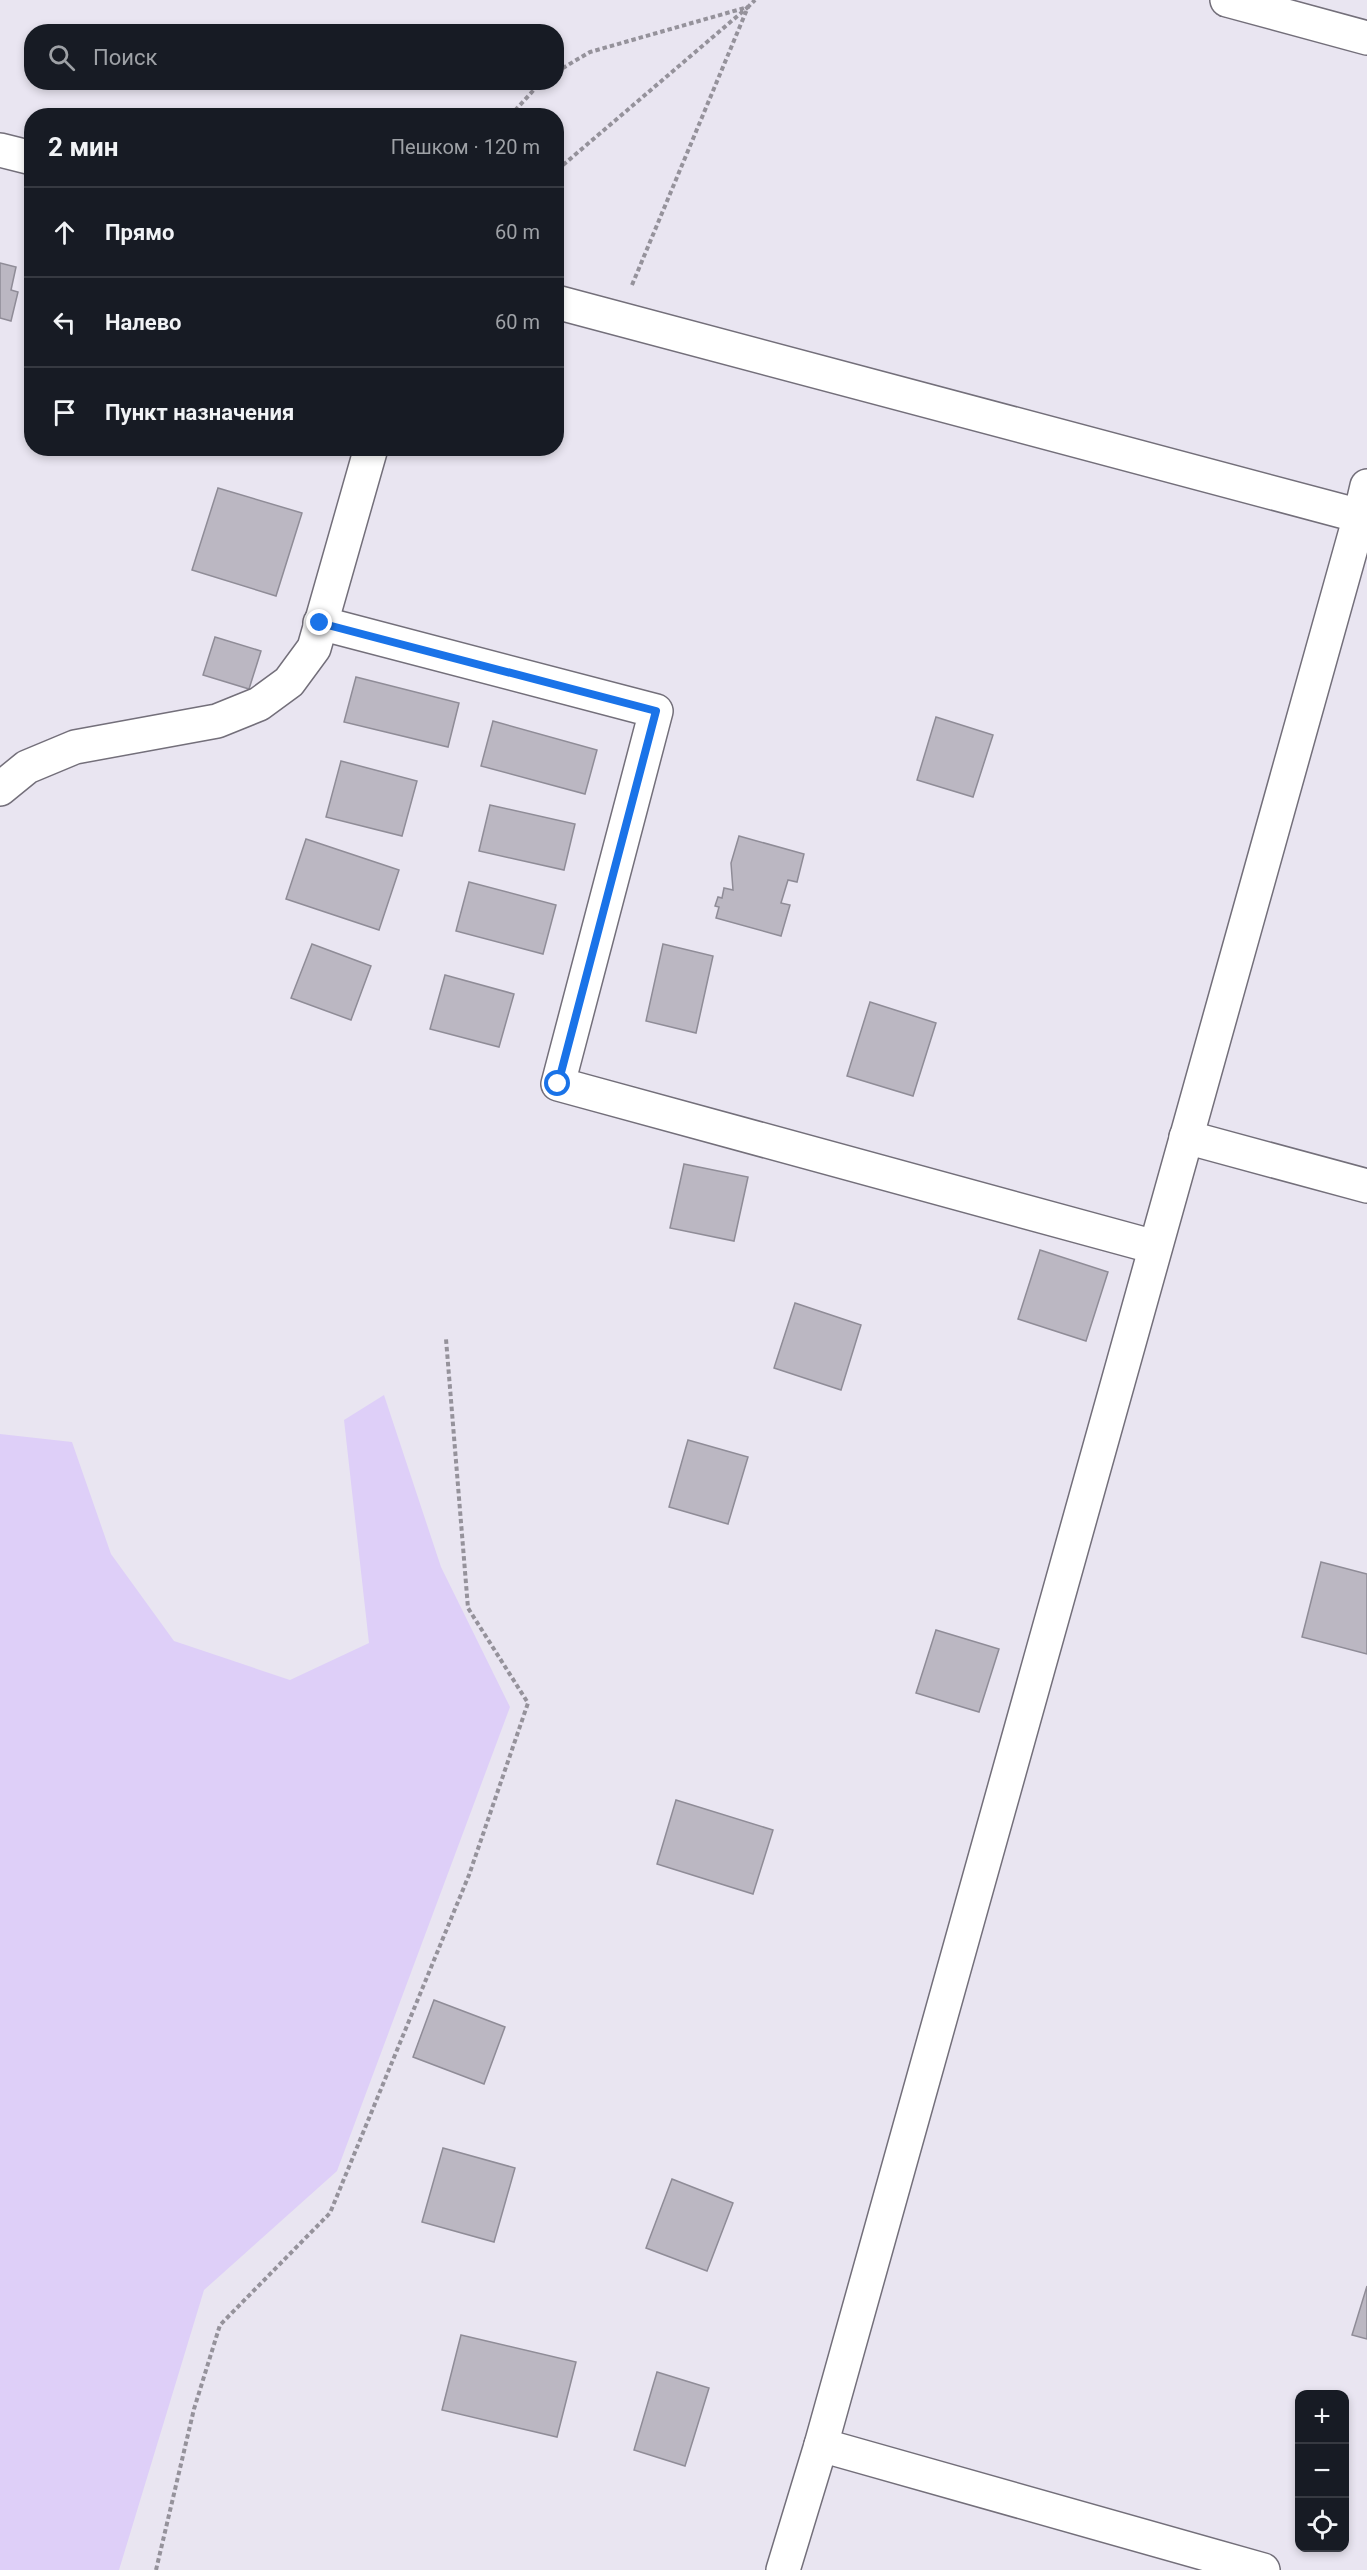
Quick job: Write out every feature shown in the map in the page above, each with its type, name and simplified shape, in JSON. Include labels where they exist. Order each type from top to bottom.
[{"type":"street","points":[[1227,0],[1367,38]]},
{"type":"street","points":[[0,150],[24,156]]},
{"type":"street","points":[[564,304],[1365,507],[783,2570]]},
{"type":"street","points":[[0,789],[27,767],[75,747],[217,721],[259,704],[289,682],[314,648],[369,456]]},
{"type":"street","points":[[320,623],[656,711],[558,1084],[1155,1247]]},
{"type":"street","points":[[1186,1137],[1367,1185]]},
{"type":"street","points":[[820,2445],[1263,2570]]},
{"type":"path","points":[[564,164],[755,0]]},
{"type":"path","points":[[564,67],[590,52],[748,7]]},
{"type":"path","points":[[618,319],[748,7]]},
{"type":"path","points":[[517,108],[534,90]]},
{"type":"path","points":[[156,2570],[194,2409],[219,2325],[330,2212],[469,1875],[528,1703],[468,1608],[446,1339]]},
{"type":"shaded area","points":[[384,1395],[441,1567],[510,1707],[337,2171],[204,2290],[119,2570],[0,2570],[0,1434],[72,1442],[111,1554],[174,1641],[290,1680],[369,1643],[344,1420]]},
{"type":"building","points":[[0,263],[16,267],[11,290],[18,292],[11,321],[0,318]]},
{"type":"building","points":[[218,488],[302,513],[276,596],[192,570]]},
{"type":"building","points":[[215,637],[261,651],[249,689],[203,675]]},
{"type":"building","points":[[356,677],[459,703],[448,747],[344,722]]},
{"type":"building","points":[[936,717],[993,735],[973,797],[917,780]]},
{"type":"building","points":[[493,721],[597,750],[585,794],[481,766]]},
{"type":"building","points":[[341,761],[417,781],[402,836],[326,817]]},
{"type":"building","points":[[490,805],[575,824],[564,870],[479,851]]},
{"type":"building","points":[[739,836],[804,854],[797,882],[788,880],[781,903],[790,905],[781,936],[716,918],[719,907],[715,906],[718,897],[722,898],[724,888],[733,890],[731,863]]},
{"type":"building","points":[[306,839],[399,870],[379,930],[286,899]]},
{"type":"building","points":[[469,882],[556,905],[543,954],[456,931]]},
{"type":"building","points":[[312,944],[371,966],[351,1020],[291,998]]},
{"type":"building","points":[[663,944],[713,956],[696,1033],[646,1021]]},
{"type":"building","points":[[445,975],[514,994],[499,1047],[430,1029]]},
{"type":"building","points":[[870,1002],[936,1023],[913,1096],[847,1076]]},
{"type":"building","points":[[684,1164],[748,1177],[734,1241],[670,1228]]},
{"type":"building","points":[[1040,1250],[1108,1272],[1086,1341],[1018,1319]]},
{"type":"building","points":[[795,1303],[861,1325],[841,1390],[774,1368]]},
{"type":"building","points":[[688,1440],[748,1457],[728,1524],[669,1507]]},
{"type":"building","points":[[1321,1562],[1367,1574],[1367,1654],[1302,1637]]},
{"type":"building","points":[[936,1630],[999,1649],[979,1712],[916,1693]]},
{"type":"building","points":[[676,1800],[773,1830],[753,1894],[657,1864]]},
{"type":"building","points":[[434,2000],[505,2027],[484,2084],[413,2057]]},
{"type":"building","points":[[443,2148],[515,2168],[494,2242],[422,2222]]},
{"type":"building","points":[[672,2179],[733,2203],[707,2271],[646,2248]]},
{"type":"building","points":[[1367,2286],[1367,2339],[1352,2335]]},
{"type":"building","points":[[461,2335],[576,2362],[557,2437],[442,2410]]},
{"type":"building","points":[[657,2372],[709,2388],[685,2466],[634,2450]]},
{"type":"route","points":[[320,623],[656,711],[558,1084]]}]
